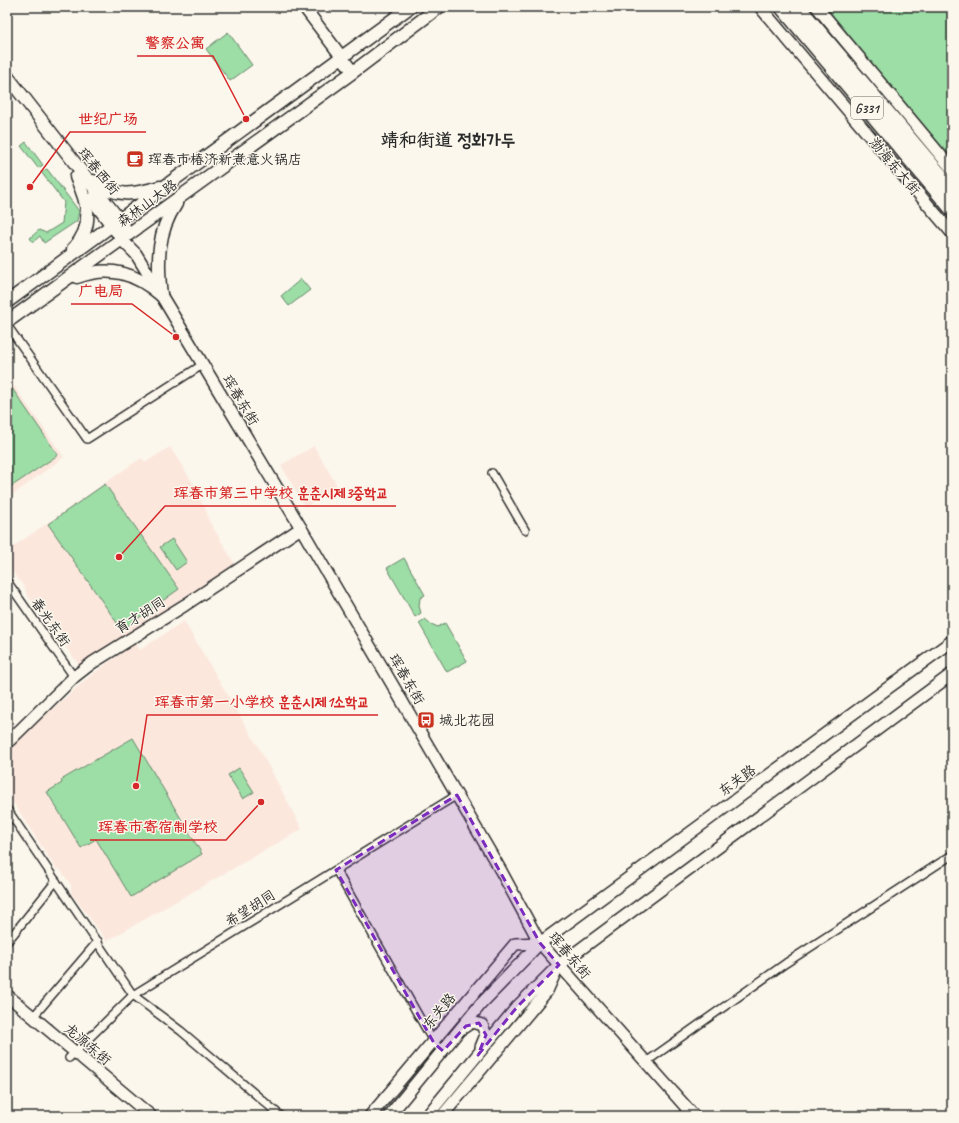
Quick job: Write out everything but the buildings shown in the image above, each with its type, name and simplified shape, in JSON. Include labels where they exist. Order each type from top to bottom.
[{"type":"highway","name":"渤海东大街","points":[[782,7],[952,209]]},
{"type":"highway","name":"渤海东大街","points":[[798,7],[952,189]]},
{"type":"main road","points":[[304,7],[353,72]]},
{"type":"main road","name":"森林山大路","points":[[7,302],[410,7]]},
{"type":"main road","name":"森林山大路","points":[[7,323],[61,282],[126,237],[353,72],[439,7]]},
{"type":"main road","name":"渤海东大街","points":[[760,7],[952,233]]},
{"type":"main road","points":[[819,8],[952,170]]},
{"type":"main road","name":"珲春西街","points":[[7,76],[73,162],[126,237],[136,254]]},
{"type":"main road","name":"珲春西街","points":[[7,87],[76,177],[116,223]]},
{"type":"main road","points":[[73,162],[93,181],[112,192],[130,195],[138,194],[170,183]]},
{"type":"main road","points":[[54,269],[82,240],[85,232],[88,210],[86,197],[76,177]]},
{"type":"main road","points":[[161,295],[158,256],[164,227],[169,215],[181,197]]},
{"type":"main road","name":"珲春东街","points":[[136,254],[301,528],[501,871],[540,943],[646,1062],[688,1114]]},
{"type":"main road","points":[[61,282],[92,271],[106,270],[133,276],[145,281],[161,295]]},
{"type":"main road","name":"育才胡同","points":[[7,743],[74,677],[92,663],[185,605],[301,528]]},
{"type":"main road","name":"东关路","points":[[388,1116],[493,990],[540,943],[952,641]]},
{"type":"main road","points":[[427,1116],[517,1007],[559,965],[952,674]]},
{"type":"main road","name":"东关路","points":[[370,1116],[515,944],[540,943]]},
{"type":"main road","points":[[442,1116],[547,991],[559,965]]},
{"type":"main road","name":"龙源东街","points":[[7,995],[33,1017],[71,1055],[139,1116]]},
{"type":"main road","name":"龙源东街","points":[[7,1005],[151,1116]]},
{"type":"main road","points":[[458,1032],[472,1022],[482,1025],[486,1035],[478,1055]]},
{"type":"street","points":[[7,323],[87,439],[202,365]]},
{"type":"street","points":[[492,473],[525,530]]},
{"type":"street","name":"春光东街","points":[[7,581],[74,677]]},
{"type":"street","name":"希望胡同","points":[[71,1055],[133,995],[457,795]]},
{"type":"street","points":[[7,809],[98,940],[133,995],[181,1031],[281,1116]]},
{"type":"street","points":[[646,1062],[786,963],[952,855]]},
{"type":"street","points":[[336,870],[433,1041],[443,1050]]},
{"type":"street","points":[[7,942],[56,881]]},
{"type":"street","points":[[33,1017],[98,940]]},
{"type":"highlighted area","points":[[457,795],[540,943],[559,965],[517,1007],[478,1055],[486,1035],[479,1023],[466,1026],[443,1051],[434,1043],[336,870]]},
{"type":"shaded area","points":[[7,376],[64,457],[7,499]]},
{"type":"shaded area","points":[[314,446],[338,487],[305,507],[281,465]]},
{"type":"shaded area","points":[[170,447],[198,491],[199,498],[207,512],[208,519],[235,564],[79,665],[26,593],[25,588],[7,564],[7,551],[141,458],[146,462]]},
{"type":"shaded area","points":[[184,621],[259,748],[302,829],[107,941],[71,893],[71,885],[59,868],[57,870],[7,793],[7,749],[90,676],[135,643],[140,650]]},
{"type":"green space","points":[[834,7],[952,7],[952,160],[829,11]]},
{"type":"green space","points":[[228,32],[252,65],[230,81],[206,49]]},
{"type":"green space","points":[[26,142],[43,165],[38,168],[21,146]]},
{"type":"green space","points":[[47,169],[79,211],[77,221],[44,243],[40,236],[33,242],[30,238],[39,230],[46,233],[62,223],[64,202],[41,172]]},
{"type":"green space","points":[[301,279],[310,290],[289,306],[281,296]]},
{"type":"green space","points":[[7,381],[58,455],[12,486],[7,479]]},
{"type":"green space","points":[[105,484],[179,589],[122,630],[48,524]]},
{"type":"green space","points":[[172,539],[187,562],[176,570],[160,547]]},
{"type":"green space","points":[[404,558],[425,595],[420,598],[419,606],[421,613],[415,617],[387,568]]},
{"type":"green space","points":[[425,619],[438,627],[445,623],[467,661],[447,672],[419,623]]},
{"type":"green space","points":[[133,738],[202,854],[131,897],[96,839],[81,848],[47,792],[62,783],[61,780]]},
{"type":"green space","points":[[239,768],[254,792],[243,799],[228,775]]},
{"type":"place","name":"警察公寓","points":[[246,119]]},
{"type":"place","name":"珲春市椿济新煮意火锅店","points":[[135,159]]},
{"type":"place","name":"世纪广场","points":[[30,187]]},
{"type":"place","name":"广电局","points":[[176,337]]},
{"type":"place","name":"珲春市第三中学校 훈춘시제3중학교","points":[[119,557]]},
{"type":"place","name":"城北花园","points":[[426,720]]},
{"type":"place","name":"珲春市第一小学校 훈춘시제1소학교","points":[[136,786]]},
{"type":"place","name":"珲春市寄宿制学校","points":[[261,802]]},
{"type":"district","name":"靖和街道 정화가두","points":[[448,140]]}]
